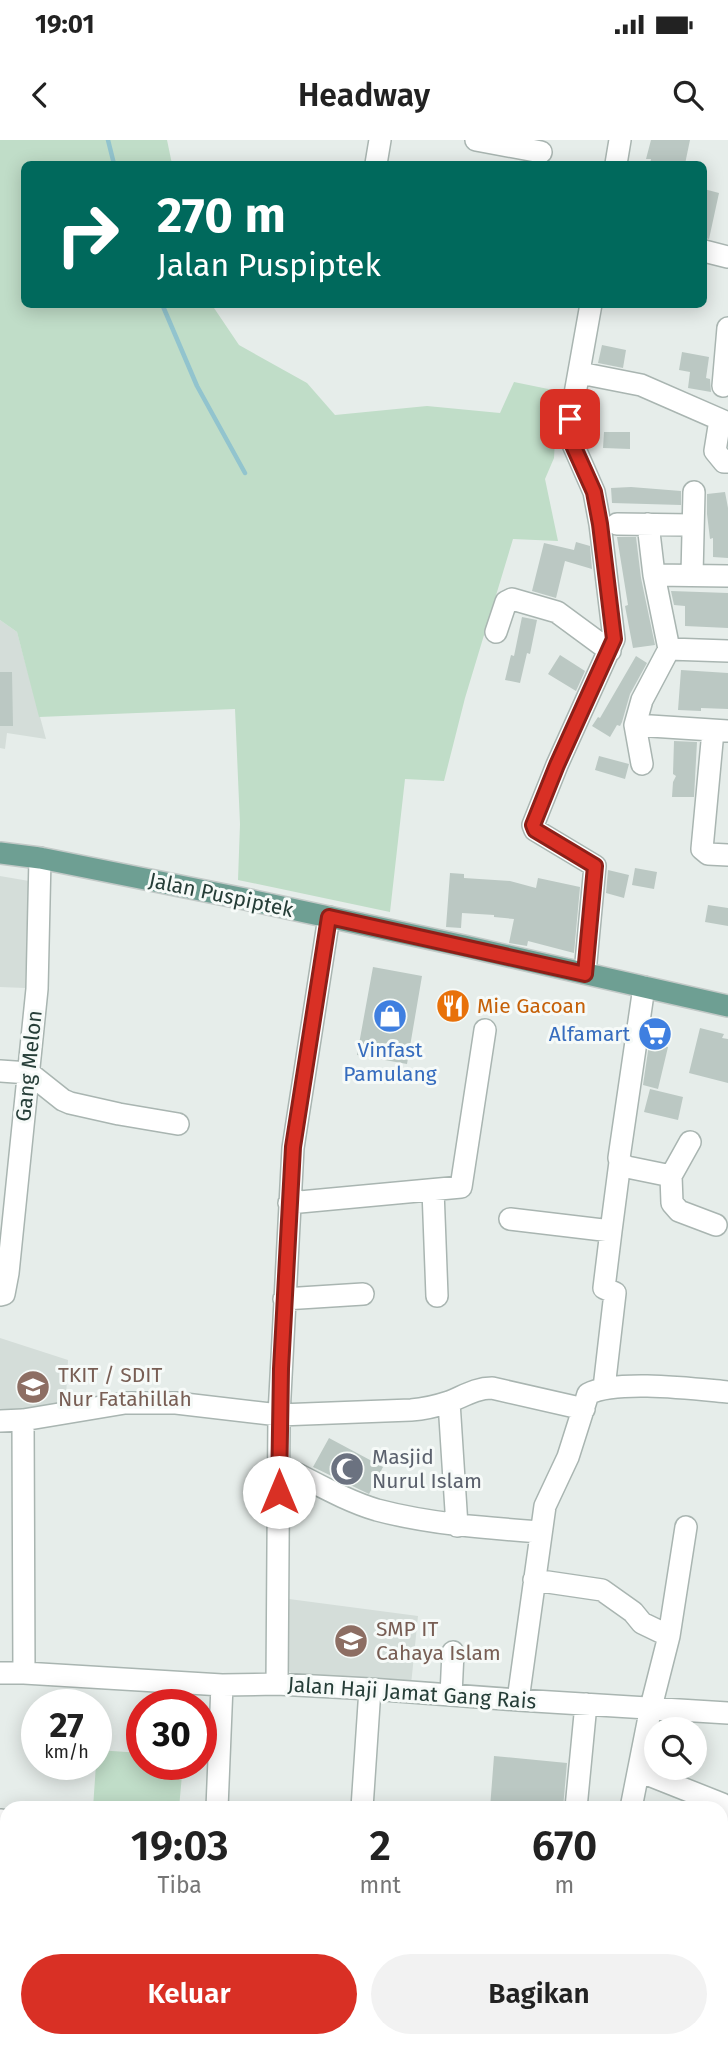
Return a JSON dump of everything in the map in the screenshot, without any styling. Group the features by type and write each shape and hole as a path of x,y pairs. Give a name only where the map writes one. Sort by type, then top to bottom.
{"main road":[{"name":"Jalan Puspiptek","path":"0,853 40,858 329,917 728,1006"}],"street":[{"path":"376,161 380,140"},
{"path":"476,140 541,152"},
{"path":"616,161 620,140"},
{"path":"707,252 728,257"},
{"path":"585,974 595,866 535,830 533,825 615,635 594,492 568,433 591,308"},
{"path":"723,386 728,328"},
{"path":"580,373 642,385 724,421 715,451 724,462 728,462"},
{"path":"692,575 694,492"},
{"path":"617,524 693,525"},
{"path":"642,764 635,725 642,700 669,649 654,575 648,524"},
{"path":"654,575 728,576"},
{"path":"496,632 506,602 512,599 557,612 610,651"},
{"path":"669,649 728,651"},
{"path":"635,725 720,731 702,849 708,855 728,855"},
{"name":"Gang Melon","path":"0,1295 4,1294 8,1273 37,989 40,858"},
{"name":"Jalan Haji Jamat Gang Rais","path":"329,917 295,1134 289,1203 279,1415 277,1684 728,1713"},
{"path":"604,1388 615,1293 604,1289 620,1143 644,986"},
{"path":"289,1203 459,1188 462,1185 485,1030"},
{"path":"0,1071 29,1073 62,1100 70,1103 178,1124"},
{"path":"690,1142 671,1176 672,1203 679,1211 716,1225"},
{"path":"620,1162 627,1167 671,1176"},
{"path":"433,1190 437,1296"},
{"path":"510,1219 611,1231"},
{"path":"284,1299 363,1294"},
{"path":"0,1421 23,1420 125,1403 176,1403 279,1415 411,1410 449,1402 474,1390 492,1388 584,1409"},
{"path":"518,1700 545,1506 568,1457 588,1394 604,1388 728,1392"},
{"path":"449,1402 457,1526"},
{"path":"23,1420 24,1673"},
{"path":"279,1465 369,1507 457,1526 541,1532"},
{"path":"633,1801 651,1707 669,1636 686,1527"},
{"path":"534,1580 602,1590 633,1612 642,1623 669,1636"},
{"path":"451,1695 453,1652"},
{"path":"0,1673 222,1685 277,1684"},
{"path":"217,1801 222,1685"},
{"path":"362,1801 370,1689"},
{"path":"577,1801 586,1704"},
{"path":"639,1771 714,1801"}],"shaded area":[{"path":"0,620 17,632 46,739 7,733 5,749 0,748"},
{"path":"0,876 29,881 25,988 0,987"},
{"name":"TKIT / SDIT Nur Fatahillah","path":"0,1338 68,1360 65,1416 0,1415"},
{"name":"SMP IT Cahaya Islam","path":"289,1599 418,1616 411,1685 295,1677 285,1667"}],"green space":[{"path":"0,140 167,140 171,161 21,161 21,308 214,308 239,345 307,383 335,415 427,406 500,413 514,382 558,391 554,458 545,479 558,541 513,539 465,698 444,781 405,779 390,912 238,880 240,824 235,709 39,717 17,632 0,620"},
{"path":"112,1751 126,1752 126,1780 182,1780 180,1801 93,1801 95,1780 112,1780"}],"building":[{"path":"651,140 690,140 686,161 646,159"},
{"path":"707,190 719,193 707,239"},
{"path":"602,345 626,350 623,368 598,363"},
{"path":"682,352 709,357 706,378 710,379 711,392 688,388 690,372 679,370"},
{"path":"604,432 630,432 630,449 603,448"},
{"path":"611,488 681,491 681,505 612,503"},
{"path":"725,492 728,508 728,558 713,557 707,494"},
{"path":"617,537 636,537 641,578 655,645 633,648"},
{"path":"576,542 590,546 592,569 565,561 556,598 532,591 544,543 574,550"},
{"path":"671,591 728,593 728,628 685,626 685,606 674,605"},
{"path":"522,617 537,620 520,683 505,680 511,655 514,656"},
{"path":"560,655 585,671 576,691 548,674"},
{"path":"636,656 647,663 630,694 620,726 617,725 610,737 592,726 598,717 600,718"},
{"path":"681,670 728,673 728,709 678,710"},
{"path":"0,672 12,672 13,726 0,726"},
{"path":"674,741 697,742 694,797 672,797 676,776 673,774"},
{"path":"599,756 629,764 625,779 595,770"},
{"path":"635,868 657,872 654,889 632,885"},
{"path":"608,870 629,875 624,898 606,893"},
{"path":"450,873 464,874 464,878 510,881 536,888 538,878 580,887 574,953 528,941 527,946 509,943 514,919 462,913 461,928 446,927"},
{"path":"708,905 728,908 728,926 705,922"},
{"name":"Vinfast Pamulang","path":"373,967 422,976 407,1064 357,1055"},
{"path":"652,1024 669,1028 664,1046 668,1047 658,1089 643,1085"},
{"path":"700,1028 724,1034 722,1038 728,1039 728,1083 689,1073"},
{"path":"650,1089 683,1097 678,1120 644,1112"},
{"name":"Masjid Nurul Islam","path":"329,1438 383,1467 369,1494 313,1467"},
{"path":"494,1756 567,1763 564,1801 491,1801"}],"waterway":[{"path":"108,140 113,161"},
{"path":"164,308 197,386 245,473"}],"place":[{"name":"Mie Gacoan","path":"453,1006"},
{"name":"Vinfast Pamulang","path":"390,1016"},
{"name":"Alfamart","path":"655,1034"},
{"name":"TKIT / SDIT Nur Fatahillah","path":"33,1387"},
{"name":"Masjid Nurul Islam","path":"347,1469"},
{"name":"SMP IT Cahaya Islam","path":"351,1641"}],"route":[{"path":"279,1492 279,1415 293,1147 329,917 585,974 595,866 535,830 533,825 615,635 594,492 568,434 570,419"}]}
